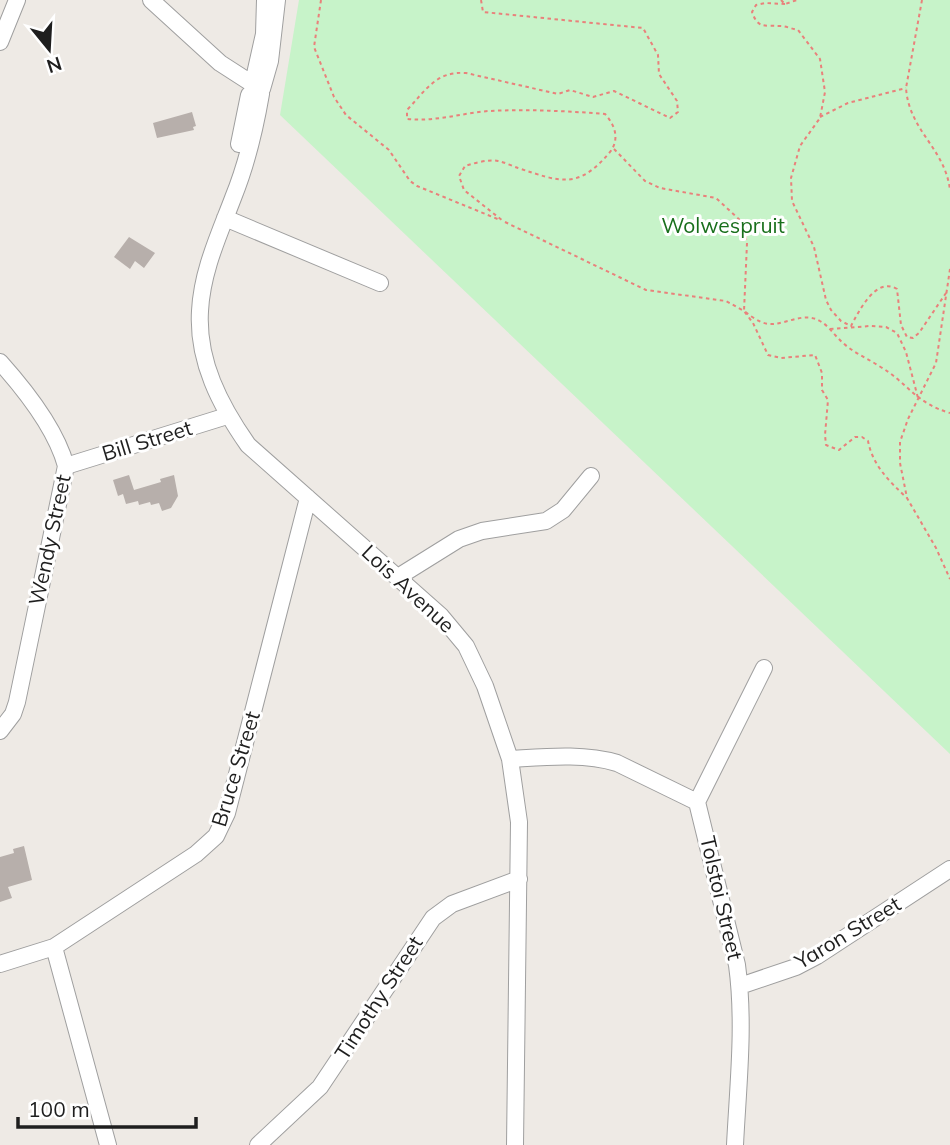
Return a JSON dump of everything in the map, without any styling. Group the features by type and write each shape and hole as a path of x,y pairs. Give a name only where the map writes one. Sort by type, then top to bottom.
{"street":[{"path":"0,42 17,0"},
{"path":"151,0 226,68 254,89"},
{"name":"Lois Avenue","path":"265,0 264,34 254,89 229,179 226,215 203,284 200,313 205,359 209,376 228,416 248,445 440,616 466,646 485,686 510,759 519,822 515,1145"},
{"name":"Lois Avenue","path":"254,89 270,61 277,0"},
{"path":"226,215 380,283"},
{"name":"Wendy Street","path":"0,362 41,417 62,452 66,466 17,702 13,714 0,731"},
{"name":"Bill Street","path":"66,466 228,416"},
{"path":"398,577 458,539 482,531 547,521 563,510 592,476"},
{"name":"Bruce Street","path":"0,964 54,947 196,854 216,836 227,813 308,498"},
{"path":"510,759 604,759 697,802 764,668"},
{"name":"Tolstoi Street","path":"697,802 740,986 735,1145"},
{"name":"Yaron Street","path":"740,986 796,967 817,956 950,869"},
{"name":"Timothy Street","path":"258,1145 320,1087 433,918 452,904 519,879"},
{"path":"54,947 108,1145"}],"path":[{"path":"321,0 314,47 334,97 346,115 389,150 410,181 417,186 503,221 646,290 726,301 758,321 772,325 803,318 817,319 858,356 881,366 918,399 950,413"},
{"path":"481,0 483,12 643,27 658,55 659,74 677,101 678,113 670,118 614,90 593,97 570,90 558,94 466,73 440,75 407,110 407,119 420,121 489,111 605,114 613,123 616,137 613,148 594,171 570,180 553,180 497,160 466,166 459,176 464,190 503,221"},
{"path":"781,0 785,4"},
{"path":"797,0 785,4 756,5 751,12 755,22 764,28 779,26 798,30 820,59 825,92 820,118 800,146 792,178 793,201 814,247 826,300 841,321 852,326"},
{"path":"922,0 906,88 911,113 941,158 948,174 950,190"},
{"path":"820,118 848,103 906,88"},
{"path":"613,148 645,181 660,188 716,198 741,222 747,243 744,311 753,323 768,355 781,358 816,355 822,373 822,390 828,400 826,445 839,450 855,437 868,441 871,456 886,478 907,498 936,548 950,579"},
{"path":"907,498 900,463 900,442 936,363 950,269"},
{"path":"852,326 863,305 875,292 885,285 893,286 897,289 901,325 907,337"},
{"path":"907,337 913,338 919,333 946,293"},
{"path":"829,328 886,327 897,333 914,375 918,399"},
{"path":"903,345 907,337"}],"green space":[{"name":"Wolwespruit","path":"299,0 950,0 950,754 280,115"}],"building":[{"path":"192,112 196,126 193,127 194,130 157,138 153,123"},
{"path":"129,237 155,253 144,268 135,261 130,269 114,257"},
{"path":"129,475 134,490 174,475 178,496 171,508 162,511 159,503 151,505 150,502 126,504 123,494 118,496 113,480"},
{"path":"24,846 32,880 8,887 12,898 0,902 0,857 14,853 13,849"}]}
